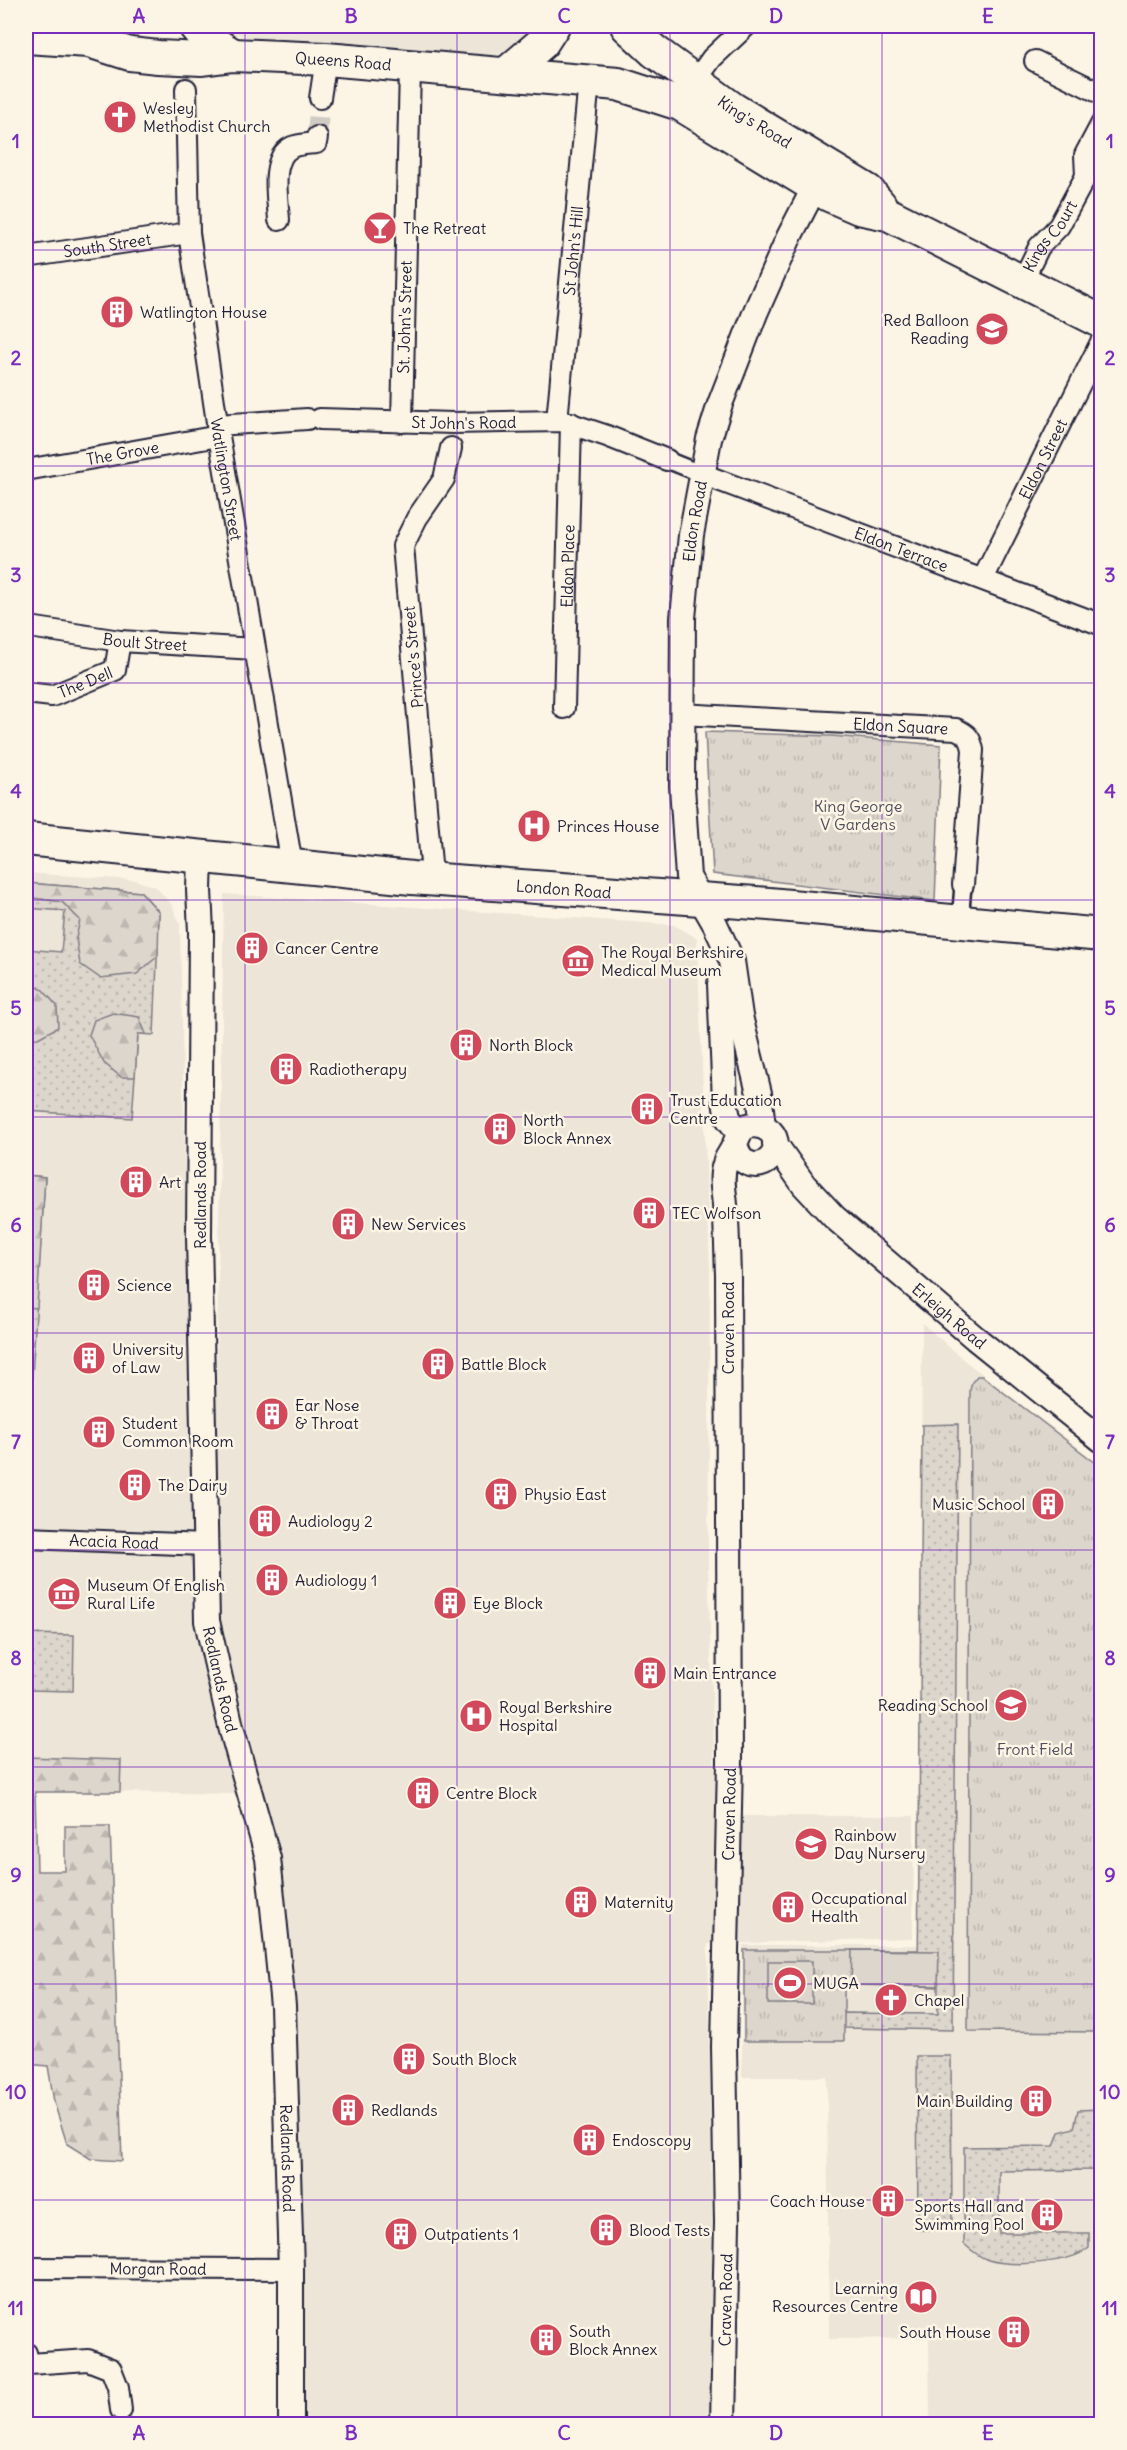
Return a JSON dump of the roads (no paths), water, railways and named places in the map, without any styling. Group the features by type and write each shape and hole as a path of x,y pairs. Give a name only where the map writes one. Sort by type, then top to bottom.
{"main road":[{"path":"195,26 203,36 233,55"},
{"path":"507,73 542,42 553,26"},
{"name":"King's Road","path":"627,26 654,51 687,93 733,109 820,176 868,191 888,214 1101,322"},
{"name":"Queens Road","path":"26,37 101,33 130,54 202,59 233,55 326,59 410,68 507,73 687,93"},
{"name":"London Road","path":"26,839 430,879 1101,935"}],"street":[{"path":"687,93 712,58 746,26"},
{"path":"320,98 326,59"},
{"path":"1035,61 1101,94"},
{"name":"St. John's Street","path":"402,422 410,68"},
{"name":"St John's Hill","path":"564,422 589,81"},
{"name":"Watlington Street","path":"186,89 189,233 218,431 292,865"},
{"name":"Kings Court","path":"1022,282 1039,247 1059,226 1086,176 1085,155 1101,123"},
{"path":"279,220 277,175 280,159 294,146 316,143 316,137"},
{"name":"Eldon Road","path":"700,900 688,877 682,786 681,714 686,578 691,535 702,474 720,404 749,326 820,176"},
{"name":"South Street","path":"26,257 189,233"},
{"name":"Eldon Street","path":"983,579 1101,340"},
{"name":"St John's Road","path":"218,431 314,419 453,423 564,422 702,474"},
{"name":"Eldon Place","path":"564,422 564,708"},
{"name":"The Grove","path":"26,471 218,431"},
{"name":"Prince's Street","path":"430,879 431,863 404,546 417,518 444,480 451,448"},
{"name":"Eldon Terrace","path":"702,474 1101,625"},
{"name":"Boult Street","path":"36,628 120,641 255,649"},
{"name":"The Dell","path":"26,693 52,696 115,670 120,641"},
{"name":"Eldon Square","path":"681,714 956,729 969,736 973,750 960,923"},
{"name":"Redlands Road","path":"200,856 199,1236 207,1621 231,1727 268,1858 283,2006 291,2269 291,2424"},
{"path":"700,900 720,934 732,961 740,1016 759,1093 764,1150 743,1175 725,1203"},
{"path":"720,934 717,951 723,1016 725,1101 728,1118 737,1139 740,1158 764,1150"},
{"path":"737,1139 748,1126 764,1150"},
{"name":"Craven Road","path":"723,2424 727,2223 724,2047 730,1761 728,1275 722,1182 725,1163 737,1139"},
{"name":"Erleigh Road","path":"764,1150 804,1185 834,1217 975,1338 1101,1440"},
{"name":"Acacia Road","path":"26,1538 205,1545"},
{"name":"Morgan Road","path":"26,2268 291,2269"},
{"path":"27,2365 88,2360 111,2369 118,2386 121,2410"}],"tunnel":[{"path":"317,137 320,98"}],"place":[{"name":"Wesley Methodist Church","path":"120,117"},
{"name":"The Retreat","path":"380,228"},
{"name":"Watlington House","path":"117,312"},
{"name":"Red Balloon Reading","path":"992,329"},
{"name":"Princes House","path":"534,826"},
{"name":"Cancer Centre","path":"252,948"},
{"name":"The Royal Berkshire Medical Museum","path":"578,961"},
{"name":"North Block","path":"466,1045"},
{"name":"Radiotherapy","path":"286,1069"},
{"name":"Trust Education Centre","path":"647,1109"},
{"name":"North Block Annex","path":"500,1129"},
{"name":"Art","path":"136,1182"},
{"name":"TEC Wolfson","path":"649,1213"},
{"name":"New Services","path":"348,1224"},
{"name":"Science","path":"94,1285"},
{"name":"University of Law","path":"89,1358"},
{"name":"Battle Block","path":"438,1364"},
{"name":"Ear Nose & Throat","path":"272,1414"},
{"name":"Student Common Room","path":"99,1432"},
{"name":"The Dairy","path":"135,1485"},
{"name":"Physio East","path":"501,1494"},
{"name":"Music School","path":"1048,1504"},
{"name":"Audiology 2","path":"265,1521"},
{"name":"Audiology 1","path":"272,1580"},
{"name":"Museum Of English Rural Life","path":"64,1594"},
{"name":"Eye Block","path":"450,1603"},
{"name":"Main Entrance","path":"650,1673"},
{"name":"Reading School","path":"1011,1705"},
{"name":"Royal Berkshire Hospital","path":"476,1716"},
{"name":"Centre Block","path":"423,1793"},
{"name":"Rainbow Day Nursery","path":"811,1844"},
{"name":"Maternity","path":"581,1902"},
{"name":"Occupational Health","path":"788,1907"},
{"name":"MUGA","path":"790,1983"},
{"name":"Chapel","path":"891,2000"},
{"name":"South Block","path":"409,2059"},
{"name":"Main Building","path":"1036,2101"},
{"name":"Redlands","path":"348,2110"},
{"name":"Endoscopy","path":"589,2140"},
{"name":"Coach House","path":"888,2201"},
{"name":"Sports Hall and Swimming Pool","path":"1047,2215"},
{"name":"Blood Tests","path":"606,2230"},
{"name":"Outpatients 1","path":"401,2234"},
{"name":"Learning Resources Centre","path":"921,2297"},
{"name":"South House","path":"1014,2332"},
{"name":"South Block Annex","path":"546,2340"}],"park label":[{"name":"King George V Gardens","path":"858,815"},
{"name":"Front Field","path":"1035,1749"}]}
